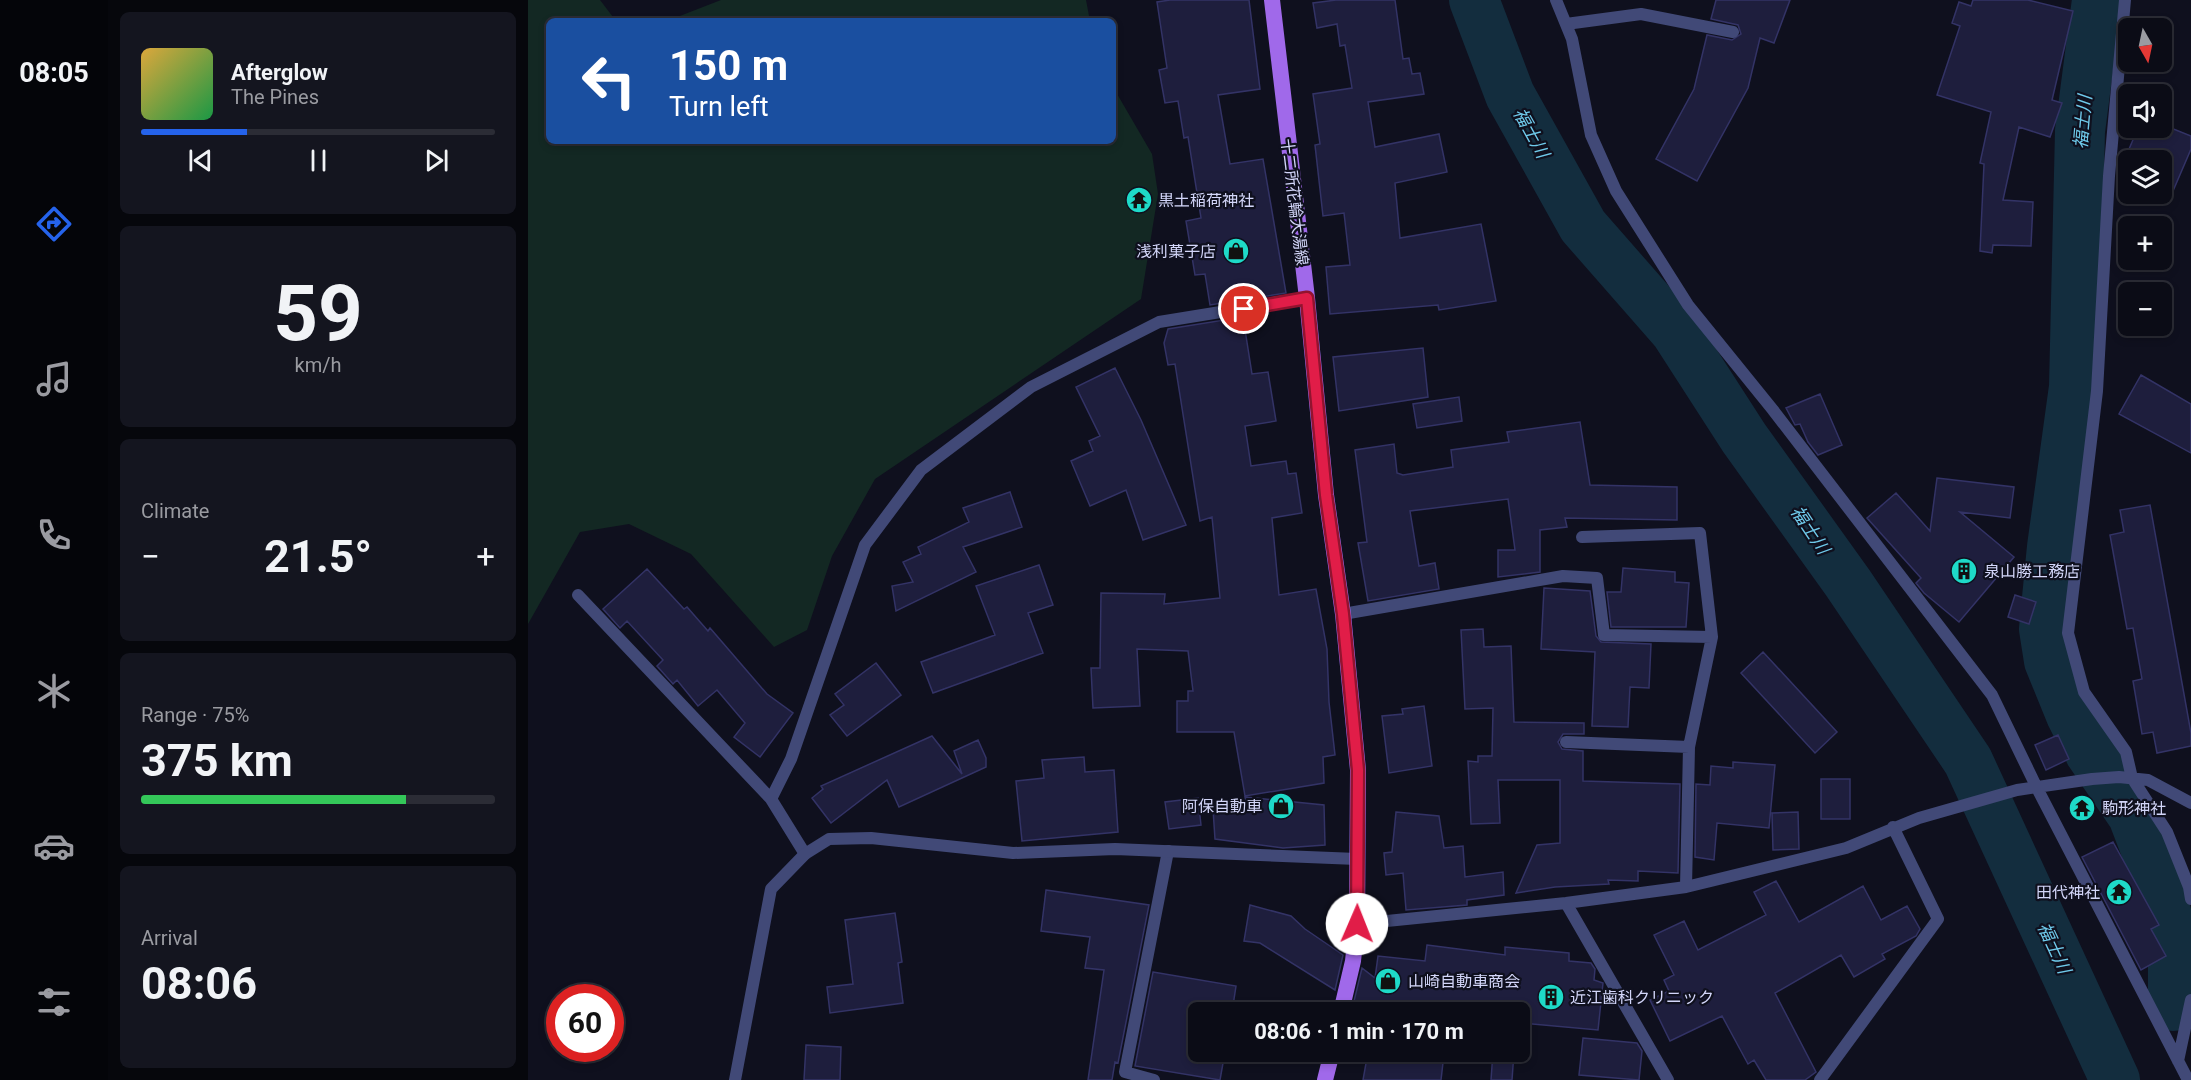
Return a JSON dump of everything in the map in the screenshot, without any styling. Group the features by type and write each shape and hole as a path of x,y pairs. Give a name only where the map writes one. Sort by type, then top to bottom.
{"main road":[{"name":"十二所花輪大湯線","path":"1272,0 1307,298 1326,495 1343,614 1358,770 1357,924 1353,961 1343,1002"},
{"path":"1325,1080 1330,1062"}],"street":[{"path":"1556,0 1572,39 1591,135 1616,191 1688,305 1773,410 1992,695 2037,788 2188,1080"},
{"path":"2125,0 2109,176 2097,391 2068,633 2084,692 2126,752 2126,777 2167,832 2191,899"},
{"path":"1566,24 1641,14 1733,32"},
{"path":"771,799 791,759 865,545 921,470 1031,387 1159,322 1307,298"},
{"path":"1582,537 1700,533 1712,637 1689,747 1686,887"},
{"path":"1343,614 1563,576 1597,578 1604,635 1712,637"},
{"path":"578,596 771,799 805,854"},
{"path":"1566,742 1689,747"},
{"path":"1357,924 1566,903 1686,887 1846,848 1919,818 2017,790 2092,779 2126,777 2148,780 2191,803"},
{"path":"1820,1080 1938,919 1893,827"},
{"path":"735,1080 771,889 805,854 829,839 871,838 1013,853 1115,849 1357,859"},
{"path":"1154,1080 1125,1072 1168,851"},
{"path":"1566,903 1668,1080"},
{"path":"2178,1061 2191,1000"}],"green space":[{"path":"528,0 600,0 614,18 546,18 546,144 1116,144 1116,92 1152,154 1158,194 1141,299 875,479 832,556 807,630 774,647 691,554 629,524 580,532 528,624"},
{"path":"721,0 1086,0 1089,18 675,18"}],"building":[{"path":"1249,0 1260,89 1218,95 1230,164 1263,159 1286,293 1210,305 1205,274 1195,275 1186,221 1201,218 1188,137 1184,138 1178,101 1165,103 1159,70 1167,68 1157,2"},
{"path":"1336,0 1395,0 1403,59 1409,58 1412,74 1420,73 1424,94 1368,102 1375,147 1439,134 1447,172 1395,183 1400,238 1481,224 1496,301 1439,310 1438,305 1330,314 1326,267 1350,265 1344,213 1323,216 1315,145 1320,144 1313,94 1352,88 1345,45 1340,46 1337,24 1317,28 1313,3"},
{"path":"1716,0 1790,0 1774,43 1760,38 1748,88 1697,181 1656,159 1694,89 1707,35 1732,40 1741,34 1738,25 1711,19"},
{"path":"1973,0 2028,0 2073,11 2052,100 2062,103 2050,137 2019,127 2003,200 2033,202 2031,246 1993,245 1992,253 1980,251 1984,164 1980,163 1991,112 1937,95 1960,26 1952,23 1959,2 1971,6"},
{"path":"2172,128 2191,136 2191,149 2173,191 2172,150 2129,150 2134,138 2172,138"},
{"path":"1243,317 1252,374 1268,372 1276,421 1245,426 1251,466 1286,461 1288,474 1296,473 1302,513 1272,518 1279,595 1316,589 1327,649 1329,702 1335,755 1323,757 1324,783 1245,796 1234,732 1177,732 1177,701 1188,701 1188,691 1193,691 1188,651 1137,649 1140,706 1093,708 1091,668 1100,668 1101,593 1165,594 1164,604 1220,598 1212,517 1200,521 1175,364 1168,365 1164,343 1168,329"},
{"path":"1423,348 1428,397 1339,411 1333,357"},
{"path":"1115,368 1141,420 1186,525 1143,540 1126,490 1090,506 1071,461 1093,451 1089,441 1100,436 1076,387"},
{"path":"2141,375 2191,404 2191,453 2119,414"},
{"path":"1820,394 1842,445 1818,455 1808,442 1800,424 1795,425 1786,408"},
{"path":"1459,397 1462,421 1417,428 1413,404"},
{"path":"1580,422 1590,485 1677,487 1677,520 1565,518 1567,527 1540,530 1540,572 1498,577 1498,550 1515,550 1508,499 1410,511 1419,566 1435,563 1439,589 1368,601 1358,543 1367,542 1355,450 1394,444 1397,473 1403,475 1453,467 1451,450 1509,442 1507,432"},
{"path":"1937,478 2014,487 2010,518 1960,512 2014,557 1959,622 1924,593 1916,583 1921,578 1867,518 1896,493 1930,531"},
{"path":"1010,492 1022,527 963,547 976,572 896,611 892,586 913,582 903,562 921,554 918,547 969,522 963,508"},
{"path":"2150,505 2191,733 2191,746 2157,753 2153,732 2142,734 2133,681 2142,679 2133,628 2127,629 2110,535 2124,532 2120,510"},
{"path":"1039,565 1053,605 1028,613 1043,653 933,693 921,662 995,635 976,586"},
{"path":"1623,568 1675,572 1675,582 1689,583 1686,627 1611,627 1607,592 1621,592"},
{"path":"647,569 684,609 687,607 708,631 710,628 767,694 793,713 760,757 734,737 745,723 717,690 698,706 677,680 673,684 657,666 663,660 627,621 620,628 603,609"},
{"path":"1544,588 1590,591 1596,636 1601,642 1651,644 1649,688 1630,687 1628,727 1592,726 1595,652 1541,649"},
{"path":"2015,595 2036,602 2029,624 2008,617"},
{"path":"1483,629 1484,647 1511,646 1514,722 1584,723 1584,734 1563,734 1558,742 1562,749 1583,751 1583,781 1680,784 1678,873 1638,871 1638,881 1608,880 1609,884 1555,887 1516,893 1537,845 1560,843 1560,780 1498,780 1500,823 1471,824 1468,761 1478,762 1478,756 1492,756 1493,708 1465,709 1461,630"},
{"path":"1763,652 1837,732 1815,753 1741,673"},
{"path":"876,663 901,695 847,736 830,715 844,705 835,694"},
{"path":"1424,706 1432,766 1389,773 1382,716 1403,714 1402,709"},
{"path":"2058,735 2069,759 2046,770 2035,745"},
{"path":"932,736 962,774 954,751 978,740 986,758 986,767 899,807 887,780 831,823 812,798 823,789 821,786"},
{"path":"1084,757 1085,772 1114,770 1118,832 1022,841 1016,781 1044,778 1042,760"},
{"path":"1733,762 1775,765 1769,828 1717,823 1714,860 1695,857 1696,784 1710,785 1711,766 1733,768"},
{"path":"1821,779 1850,779 1850,819 1821,819"},
{"name":"阿保自動車","path":"1245,797 1324,805 1325,845 1283,848 1215,839 1213,809 1247,805"},
{"path":"1198,798 1201,825 1169,829 1165,802"},
{"path":"1396,812 1439,816 1444,848 1463,846 1465,877 1503,872 1504,895 1467,900 1467,905 1406,910 1403,873 1386,875 1384,853 1392,852"},
{"path":"1798,812 1799,849 1773,850 1772,813"},
{"name":"田代神社","path":"2113,842 2159,925 2151,929 2166,956 2141,970 2082,857"},
{"path":"1776,881 1799,922 1863,886 1881,920 1907,906 1920,929 1916,936 1882,954 1885,959 1854,977 1841,955 1775,993 1816,1072 1805,1080 1766,1080 1754,1060 1748,1064 1722,1016 1670,1041 1650,1000 1669,991 1664,980 1674,975 1654,935 1684,921 1698,950 1766,915 1754,892"},
{"path":"1046,890 1149,905 1118,1063 1115,1062 1112,1080 1088,1080 1104,970 1085,968 1090,937 1041,931"},
{"path":"1250,905 1291,916 1305,929 1343,955 1335,990 1260,943 1244,941"},
{"path":"895,913 902,962 898,963 903,1003 830,1013 827,987 853,984 845,920"},
{"path":"1427,945 1505,955 1505,947 1569,953 1569,961 1591,963 1595,969 1594,980 1603,983 1598,1030 1530,1024 1530,1002 1354,1001 1362,968 1375,978 1378,956 1425,961"},
{"path":"1153,972 1236,986 1234,1002 1188,1002 1188,1062 1223,1062 1220,1080 1135,1066"},
{"path":"1583,1038 1637,1043 1642,1051 1639,1080 1579,1075"},
{"path":"806,1045 841,1047 840,1080 804,1080"},
{"path":"1366,1062 1443,1062 1441,1080 1363,1080"},
{"path":"1492,1062 1513,1062 1512,1080 1491,1080"}],"waterway":[{"name":"福士川","path":"1474,0 1510,95 1583,226 1675,331 1744,438 1848,583 1968,761 2115,1080"},
{"name":"福士川","path":"2097,0 2080,131 2074,387 2052,547 2044,629 2049,661 2071,715 2090,753 2133,816 2159,884 2173,940 2173,1006"}],"place":[{"name":"黒土稲荷神社","path":"1139,200"},
{"name":"浅利菓子店","path":"1236,251"},
{"name":"泉山勝工務店","path":"1964,571"},
{"name":"阿保自動車","path":"1281,806"},
{"name":"駒形神社","path":"2082,808"},
{"name":"田代神社","path":"2119,892"},
{"name":"山崎自動車商会","path":"1388,981"},
{"name":"近江歯科クリニック","path":"1551,997"}],"route":[{"path":"1244,309 1307,298 1326,495 1343,614 1358,770 1357,924"}]}
